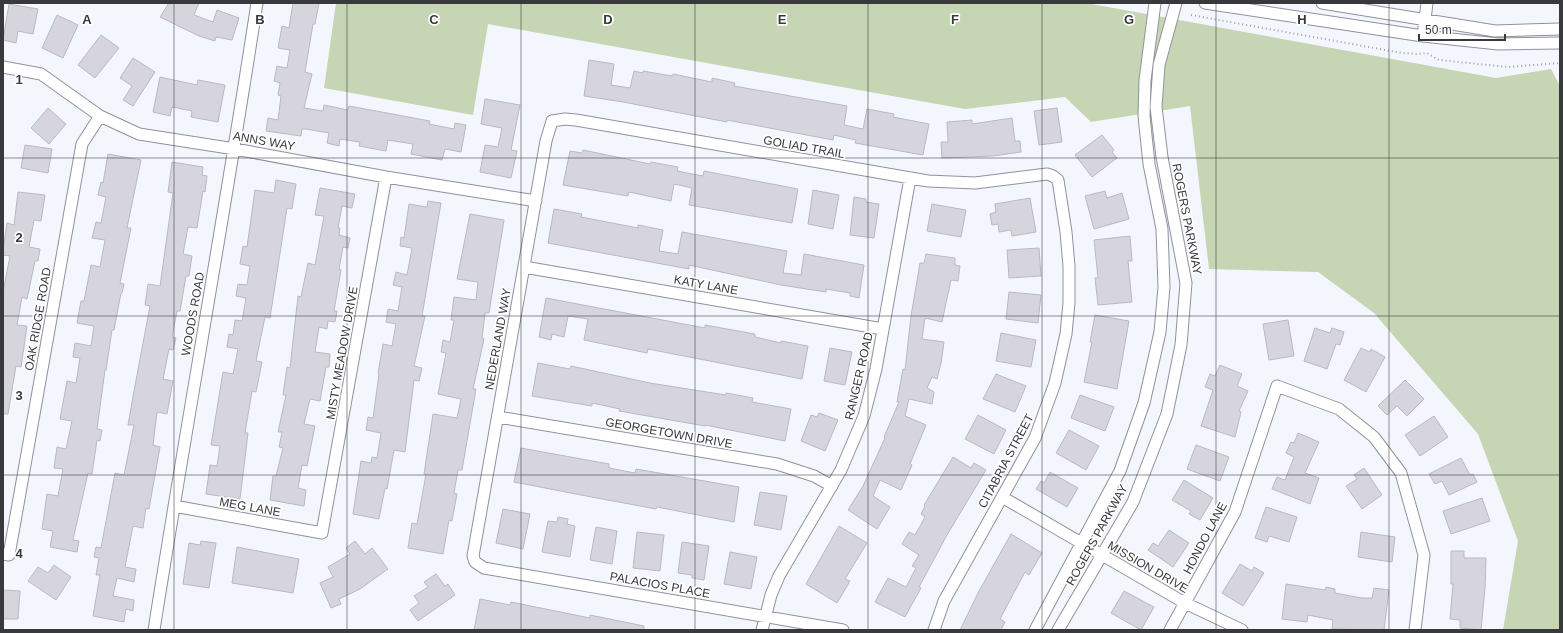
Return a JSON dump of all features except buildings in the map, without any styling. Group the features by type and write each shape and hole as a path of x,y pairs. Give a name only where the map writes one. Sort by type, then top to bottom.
{"street":[{"name":"WOODS ROAD","path":"154,630 235,149 257,3"},
{"name":"ROGERS PARKWAY","path":"1035,630 1120,471 1130,448 1144,403 1160,332 1164,287 1162,229 1149,164 1144,116 1145,80 1155,3"},
{"name":"ROGERS PARKWAY","path":"1058,630 1133,502 1167,414 1181,345 1186,283 1162,157 1156,108 1158,65 1176,3"},
{"path":"1205,3 1423,36 1498,44 1560,43"},
{"path":"1322,3 1495,31 1560,29"},
{"path":"1423,36 1427,3"},
{"name":"ANNS WAY","path":"3,67 41,74 100,116 139,134 235,149 386,177 536,201"},
{"name":"OAK RIDGE ROAD","path":"6,554 82,144 100,116"},
{"name":"GOLIAD TRAIL","path":"552,121 565,119 576,120 910,178 960,184 989,182 1047,174 1053,176"},
{"name":"NEDERLAND WAY","path":"475,562 473,556 546,141 552,121"},
{"name":"CITABRIA STREET","path":"934,630 944,601 1035,438 1056,383 1066,334 1069,303 1069,266 1059,186 1053,176"},
{"name":"MISTY MEADOW DRIVE","path":"322,534 386,177"},
{"name":"RANGER ROAD","path":"762,630 771,595 780,576 849,455 864,416 876,369 910,178"},
{"name":"KATY LANE","path":"524,267 883,329"},
{"name":"HONDO LANE","path":"1170,630 1235,512 1277,386 1339,409 1374,437 1401,473 1424,555 1415,630"},
{"name":"GEORGETOWN DRIVE","path":"498,417 777,464 814,476 832,486"},
{"name":"MISSION DRIVE","path":"1002,497 1184,603 1242,630"},
{"name":"MEG LANE","path":"174,506 322,534"},
{"name":"PALACIOS PLACE","path":"475,562 484,568 844,630"}],"path":[{"path":"1191,15 1402,53 1427,53 1439,60 1508,67 1560,63"}],"green space":[{"path":"336,3 1086,3 1496,78 1551,69 1560,86 1560,630 1503,630 1518,541 1478,434 1374,313 1318,272 1209,269 1190,106 1091,122 1065,97 965,109 488,24 473,115 324,88"}]}
